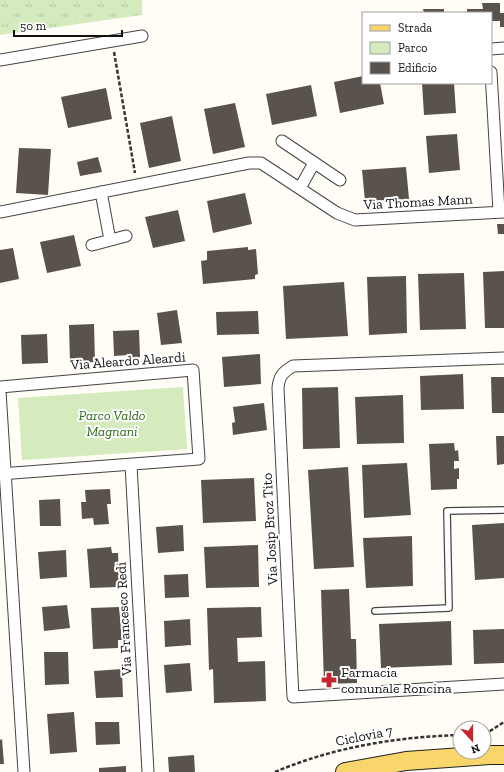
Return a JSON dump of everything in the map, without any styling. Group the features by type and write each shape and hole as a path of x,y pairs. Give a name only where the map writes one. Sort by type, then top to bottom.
{"main road":[{"path":"346,772 406,761 499,753"}],"street":[{"path":"0,60 142,36"},
{"path":"492,50 504,48"},
{"name":"Via Thomas Mann","path":"0,212 249,163 261,163 337,213 355,220 502,212 492,84"},
{"path":"282,141 340,180"},
{"path":"300,188 314,163"},
{"path":"101,192 110,240"},
{"path":"92,244 126,236"},
{"name":"Via Josip Broz Tito","path":"504,358 293,366 284,371 279,378 278,388 293,697 504,684"},
{"name":"Via Aleardo Aleardi","path":"0,387 193,370 199,459 3,474"},
{"path":"0,391 3,474 24,772"},
{"name":"Via Francesco Redi","path":"131,465 148,772"}],"lane":[{"path":"375,611 449,608 447,511 504,510"}],"path":[{"path":"112,41 137,185"},
{"path":"492,731 504,722"},
{"name":"Ciclovia 7","path":"275,772 340,750 419,736 452,735"}],"green space":[{"path":"0,0 142,0 142,15 0,35"},
{"name":"Parco Valdo Magnani","path":"183,387 187,449 22,460 18,398"}],"building":[{"path":"482,3 500,3 500,13 504,13 504,27 500,27 500,21 492,21 492,12 467,12 467,9 483,9"},
{"path":"423,9 444,9 444,12 424,12"},
{"path":"362,76 362,84 380,84 384,104 340,113 334,82"},
{"path":"422,84 454,84 456,113 424,115"},
{"path":"311,85 317,116 272,125 266,94"},
{"path":"106,88 112,119 68,128 61,97"},
{"path":"235,103 245,147 213,154 204,109"},
{"path":"172,116 181,161 149,168 140,123"},
{"path":"457,134 460,170 429,173 426,136"},
{"path":"19,148 51,149 48,195 16,193"},
{"path":"98,157 102,172 80,176 77,162"},
{"path":"406,167 409,199 365,201 362,170"},
{"path":"245,193 252,224 213,233 207,201"},
{"path":"178,210 185,241 153,248 145,217"},
{"path":"497,224 504,224 504,234 498,234"},
{"path":"74,235 81,266 47,273 40,242"},
{"path":"248,247 248,250 256,249 258,274 255,275 255,279 203,284 201,261 207,260 207,251"},
{"path":"13,248 19,279 0,283 0,250"},
{"path":"504,271 504,328 485,328 483,272"},
{"path":"464,273 466,329 420,330 418,274"},
{"path":"406,276 407,333 369,335 367,277"},
{"path":"344,282 348,336 286,339 283,286"},
{"path":"177,310 182,343 161,345 157,313"},
{"path":"258,311 259,334 217,335 216,312"},
{"path":"94,324 95,362 70,363 69,325"},
{"path":"139,330 140,357 129,358 129,355 114,356 113,331"},
{"path":"47,334 48,363 22,364 21,335"},
{"path":"260,354 261,384 224,387 222,357"},
{"path":"463,374 464,409 421,410 420,376"},
{"path":"491,377 504,377 504,413 492,413"},
{"path":"338,387 340,448 303,449 302,388"},
{"path":"403,395 404,443 357,444 355,397"},
{"path":"264,403 267,430 233,435 232,423 235,422 233,407"},
{"path":"496,436 504,436 504,464 497,465"},
{"path":"454,443 455,451 458,450 459,461 454,461 454,469 459,468 457,489 431,490 429,444"},
{"path":"407,463 411,515 364,518 362,465"},
{"path":"348,467 354,567 314,569 308,470"},
{"path":"254,478 256,521 203,523 201,480"},
{"path":"110,489 111,504 107,504 109,524 94,525 93,518 82,519 81,502 86,502 85,490"},
{"path":"60,499 61,526 40,526 39,500"},
{"path":"504,523 504,578 475,580 472,525"},
{"path":"183,525 184,551 158,553 156,527"},
{"path":"412,536 413,586 366,588 363,538"},
{"path":"258,545 259,587 206,588 204,547"},
{"path":"111,547 112,553 118,553 119,580 117,580 117,587 90,588 87,549"},
{"path":"66,550 67,577 40,579 38,552"},
{"path":"188,574 189,597 165,598 164,575"},
{"path":"349,589 351,639 356,639 357,683 324,684 321,590"},
{"path":"67,605 70,628 44,631 42,607"},
{"path":"119,607 122,640 118,640 118,648 93,649 91,608"},
{"path":"261,607 262,637 237,638 238,662 265,661 266,701 214,703 213,669 209,670 207,608"},
{"path":"190,619 191,645 165,647 164,621"},
{"path":"451,621 452,665 381,668 379,624"},
{"path":"504,629 504,663 474,664 473,630"},
{"path":"44,652 68,652 69,684 45,685"},
{"path":"190,663 192,691 166,693 164,665"},
{"path":"122,669 123,697 96,698 94,671"},
{"path":"74,712 77,752 50,754 47,714"},
{"path":"95,722 119,722 120,744 96,745"},
{"path":"2,739 4,764 0,764 0,740"},
{"path":"194,755 195,772 169,772 168,757"},
{"path":"126,766 126,772 99,772 99,768"}],"place":[{"name":"Farmacia comunale Roncina","path":"329,680"}]}
